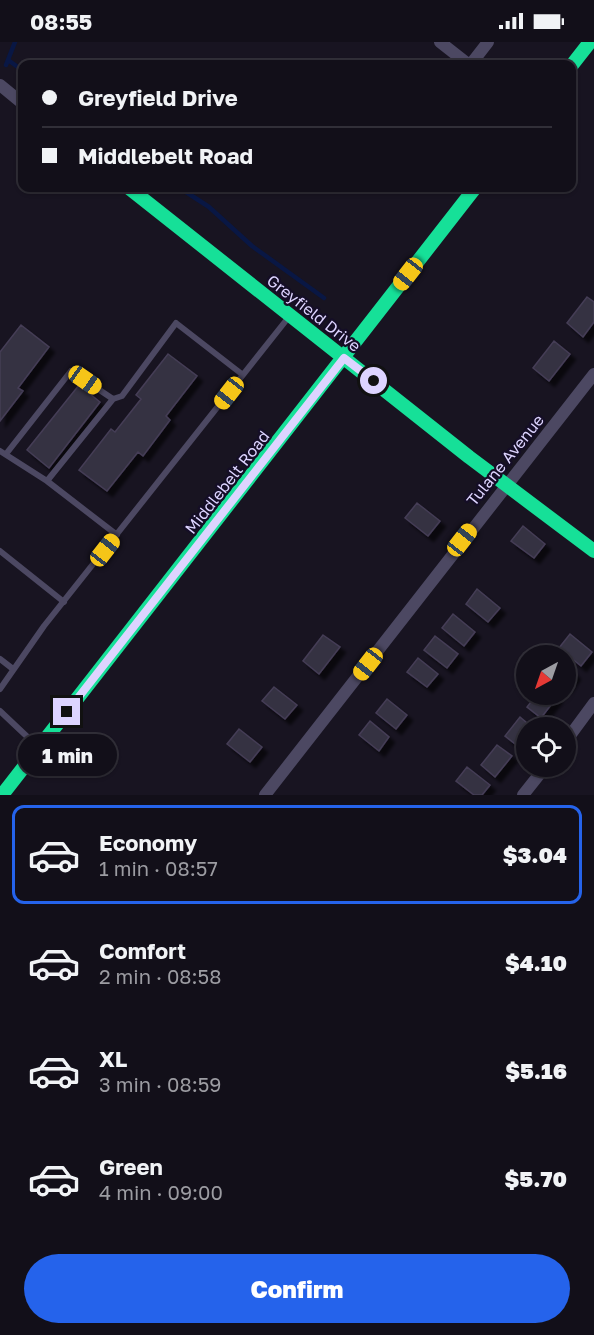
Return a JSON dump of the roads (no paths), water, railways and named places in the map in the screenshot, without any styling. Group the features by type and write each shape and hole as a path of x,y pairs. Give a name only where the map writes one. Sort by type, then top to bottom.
{"street":[{"path":"440,42 464,60"},
{"path":"472,60 488,42"},
{"path":"576,60 590,42"},
{"path":"0,85 18,100"},
{"name":"Greyfield Drive","path":"134,192 344,358 594,550"},
{"name":"Middlebelt Road","path":"2,795 472,192"},
{"name":"Tulane Avenue","path":"265,795 594,374"},
{"path":"576,727 594,703"},
{"path":"523,795 537,777"}],"lane":[{"path":"0,689 44,626 290,315"},
{"path":"47,481 113,399 122,396 176,323 243,375"},
{"path":"113,399 71,370 3,453 47,481 117,535"},
{"path":"0,551 64,602"},
{"path":"0,659 14,669"},
{"path":"0,711 39,748"}],"waterway":[{"path":"6,65 15,42"},
{"path":"8,60 18,67"},
{"path":"186,192 209,207 252,246 324,298"}]}
